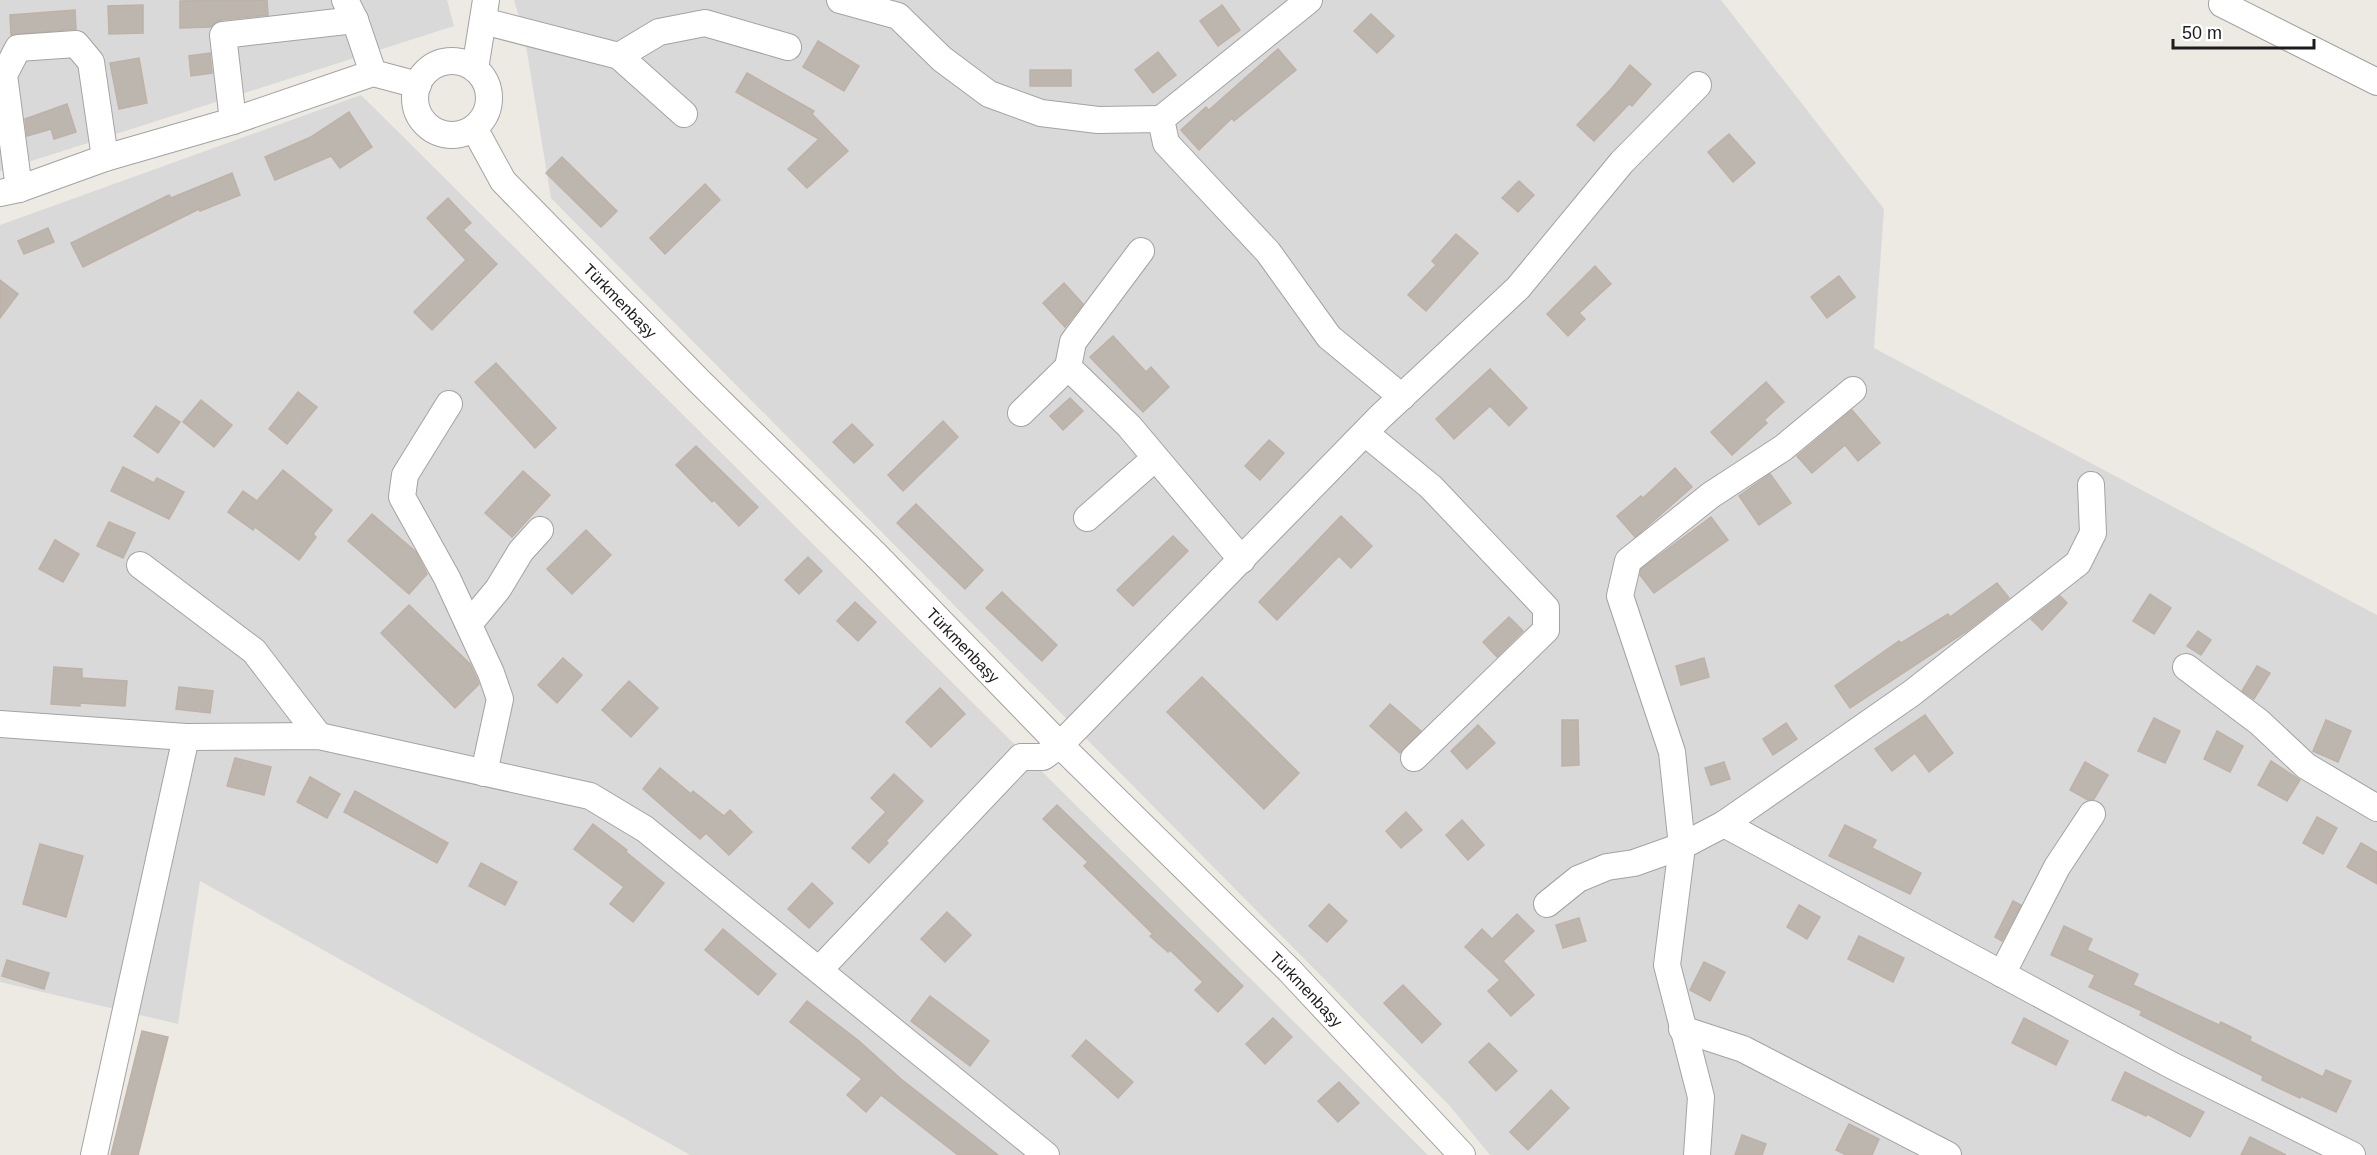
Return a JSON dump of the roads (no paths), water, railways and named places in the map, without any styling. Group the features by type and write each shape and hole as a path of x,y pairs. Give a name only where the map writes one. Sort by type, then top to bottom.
{"street":[{"path":"840,0 898,16 942,59 989,94 1041,113 1098,120 1161,119 1309,0"},
{"path":"2222,4 2377,82"},
{"path":"233,121 223,35 350,10 373,73"},
{"path":"475,69 485,11 619,56 684,114"},
{"path":"619,56 660,32 705,23 788,47"},
{"path":"105,158 91,62 76,44 18,48 4,75 9,191 105,158 233,121 373,73 418,85"},
{"path":"444,62 461,62 475,69 485,81 489,97 486,114 474,128 458,134 442,133 430,128 420,117 415,101 418,85 427,71 444,62"},
{"path":"820,969 1022,757 1044,757 1060,745 1365,433 1518,288 1622,162 1698,85"},
{"path":"1161,119 1166,143 1268,252 1329,336 1402,397"},
{"name":"Türkmenbaşy","path":"474,128 503,181 700,382 876,555 1060,745 1290,971 1462,1155"},
{"path":"1021,413 1068,367 1073,342 1141,251"},
{"path":"1068,367 1129,426 1155,458 1185,489 1242,560"},
{"path":"1697,1155 1701,1097 1667,965 1682,846 1672,752 1620,596 1628,561 1712,495 1783,448 1853,390"},
{"path":"449,404 405,475 402,497 447,578 491,673 500,699 484,772"},
{"path":"1365,433 1431,487 1546,608 1546,630 1414,758"},
{"path":"1087,518 1155,458"},
{"path":"1547,904 1578,879 1607,867 1634,862 1682,846 1724,824 1912,693 2078,562 2093,533 2091,485"},
{"path":"469,624 498,589 521,551 540,530"},
{"path":"141,565 254,651 319,736"},
{"path":"2186,667 2259,722 2306,766 2377,808"},
{"path":"0,724 186,737 319,736 590,796 645,829 1046,1155"},
{"path":"94,1155 186,737"},
{"path":"2002,974 2057,867 2092,814"},
{"path":"1724,824 2170,1065 2352,1155"},
{"path":"1682,1029 1743,1049 1948,1155"}]}
